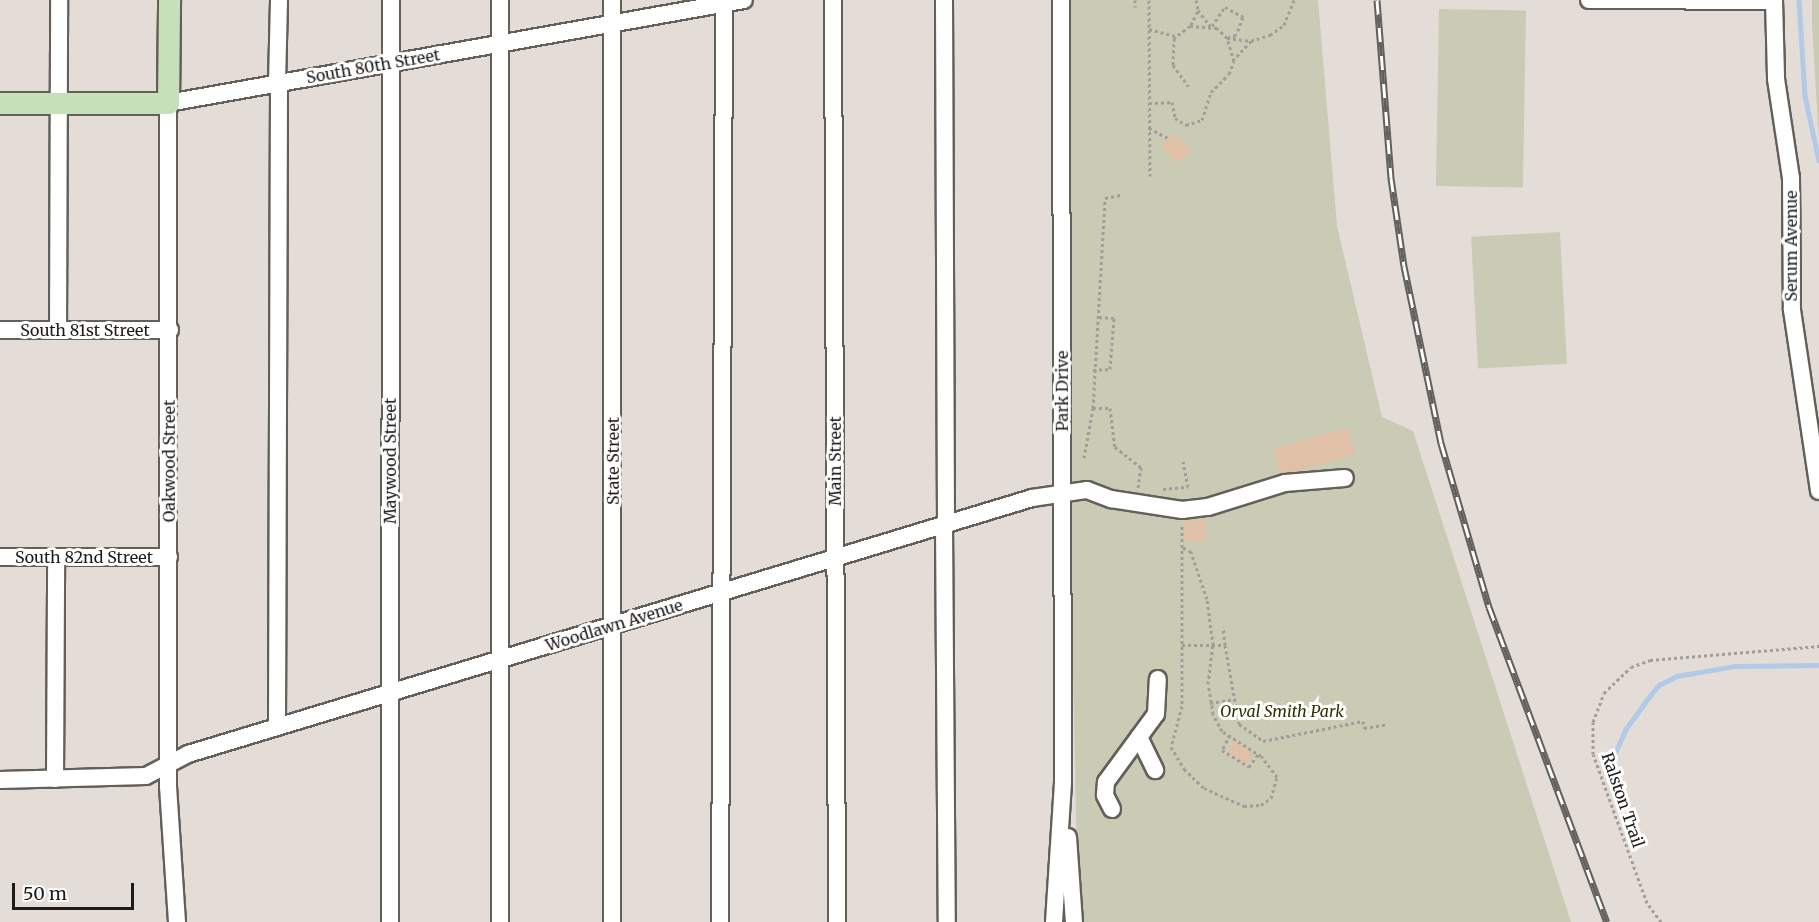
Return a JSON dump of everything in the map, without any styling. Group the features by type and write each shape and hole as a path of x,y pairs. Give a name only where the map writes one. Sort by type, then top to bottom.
{"main road":[{"name":"Oakwood Street","path":"168,103 169,0"},
{"name":"South 80th Street","path":"0,103 168,103"}],"street":[{"path":"58,330 59,0"},
{"path":"277,727 279,0"},
{"name":"Maywood Street","path":"390,922 391,0"},
{"path":"500,0 500,922"},
{"name":"State Street","path":"612,0 614,625 612,922"},
{"name":"South 80th Street","path":"168,103 744,0"},
{"name":"Main Street","path":"833,0 837,922"},
{"path":"944,0 947,922"},
{"name":"Park Drive","path":"1054,922 1063,782 1061,0"},
{"path":"1589,0 1774,0"},
{"name":"Serum Avenue","path":"1774,0 1776,79 1791,178 1792,310 1819,491"},
{"path":"720,922 724,2"},
{"name":"Oakwood Street","path":"168,103 169,764 177,922"},
{"name":"South 81st Street","path":"0,330 170,330"},
{"name":"Woodlawn Avenue","path":"0,780 136,778 188,753 945,524 1062,492 1087,490 1111,499 1182,510 1208,507 1285,483 1345,478"},
{"name":"South 82nd Street","path":"0,557 169,557"},
{"path":"55,779 56,557"},
{"path":"1112,808 1105,795 1106,782 1156,714 1158,679"},
{"path":"1138,738 1155,770"},
{"name":"Park Drive","path":"1063,782 1074,922"}],"path":[{"path":"1135,0 1135,7"},
{"path":"1149,0 1150,176"},
{"path":"1188,86 1173,65 1170,53 1176,36 1190,26 1198,10 1197,0"},
{"path":"1149,103 1172,102 1177,120 1197,123 1205,115 1211,92 1229,74 1242,46 1270,35 1284,25 1294,0"},
{"path":"1211,26 1224,7 1243,17 1236,35 1227,38"},
{"path":"1198,10 1211,26 1227,38 1251,41"},
{"path":"1190,26 1211,26"},
{"path":"1149,29 1176,36"},
{"path":"1227,38 1234,61"},
{"path":"1149,128 1168,138"},
{"path":"1084,458 1093,408 1093,370 1106,198 1121,195"},
{"path":"1093,370 1110,369 1114,318 1097,317"},
{"path":"1093,408 1110,408 1115,447 1142,467 1137,492 1148,491"},
{"path":"1158,490 1188,487 1183,461"},
{"path":"1182,517 1182,547 1182,706 1171,738 1174,754 1204,788 1249,807 1267,802 1277,784 1275,771 1258,753 1218,725 1210,703 1208,684 1214,645 1207,599 1194,558 1182,547"},
{"path":"1223,627 1239,724 1263,741 1363,721 1364,728 1388,724"},
{"path":"1182,645 1225,645"},
{"name":"Ralston Trail","path":"1660,922 1647,903 1593,754 1593,722 1604,693 1631,667 1650,660 1819,646"},
{"path":"1210,703 1235,699"},
{"path":"1230,735 1222,750 1249,767 1258,753"}],"green space":[{"name":"Orval Smith Park","path":"1069,0 1318,0 1337,226 1382,417 1413,431 1571,922 1078,922 1070,515"},
{"path":"1812,0 1819,0 1819,139 1812,26"},
{"path":"1439,9 1526,11 1523,187 1436,186"},
{"path":"1560,232 1567,364 1478,368 1471,237"}],"building":[{"path":"1174,133 1191,151 1178,164 1161,145"},
{"path":"1348,428 1355,455 1280,475 1273,448"},
{"path":"1184,520 1205,520 1205,541 1184,541"},
{"path":"1235,740 1254,752 1246,764 1227,753"}],"waterway":[{"path":"1799,0 1805,96 1819,161"},
{"path":"1611,762 1625,730 1645,702 1659,685 1677,676 1735,666 1819,665"}],"railway":[{"path":"1377,0 1391,178 1404,266 1441,443 1489,607 1607,922"}]}
